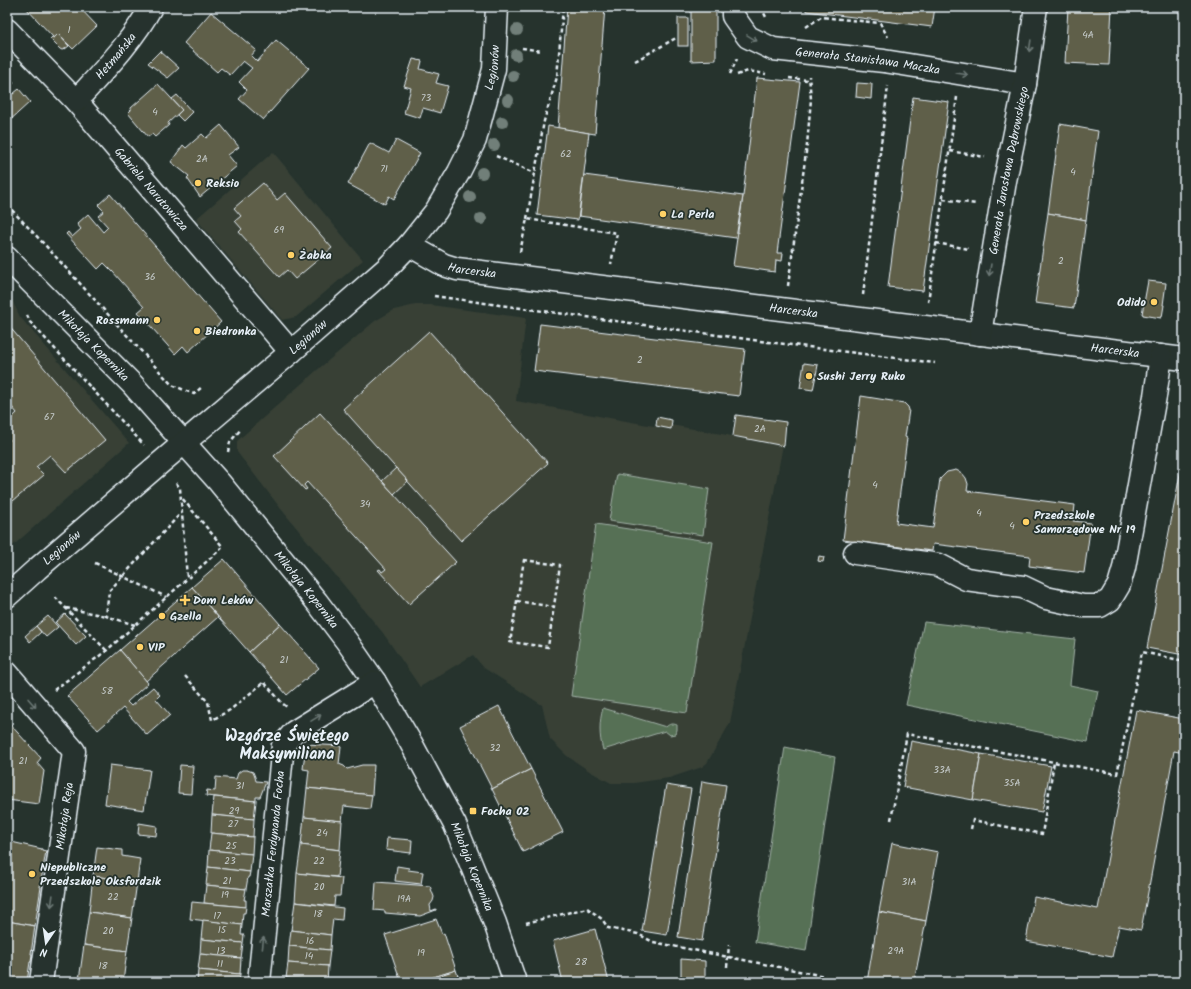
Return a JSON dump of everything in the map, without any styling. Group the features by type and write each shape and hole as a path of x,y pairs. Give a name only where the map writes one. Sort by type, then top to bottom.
{"street":[{"name":"Hetmańska","path":"76,101 129,41 143,23 151,7"},
{"name":"Legionów","path":"7,596 42,564 291,352 387,268 409,245 436,211 459,172 475,140 494,69 497,7"},
{"name":"Generała Stanisława Maczka","path":"733,7 733,16 748,37 773,49 884,61 1025,84"},
{"name":"Generała Jarosława Dąbrowskiego","path":"980,334 1005,181 1025,84 1036,7"},
{"name":"Gabriela Narutowicza","path":"7,30 76,101 291,352"},
{"name":"Harcerska","path":"409,245 444,265 457,269 1184,359"},
{"name":"Mikołaja Kopernika","path":"7,258 132,384 219,482 317,602 375,682 412,743 455,825 495,922 515,982"},
{"path":"855,553 939,565 966,579 1024,587 1046,598 1083,606 1100,606 1110,600 1119,585 1124,568 1161,356"},
{"name":"Mikołaja Reja","path":"7,673 74,751 41,982"},
{"name":"Marszałka Ferdynanda Focha","path":"259,982 283,745 294,732 375,682"}],"path":[{"path":"514,253 520,254 544,121 556,77 563,7"},
{"path":"635,61 676,38"},
{"path":"522,48 542,51"},
{"path":"796,287 788,286 807,145 811,99 808,80"},
{"path":"856,294 863,295 889,83"},
{"path":"928,303 958,92"},
{"path":"950,151 987,157"},
{"path":"496,156 535,173"},
{"path":"943,198 980,204"},
{"path":"7,205 172,385 194,394 202,387"},
{"path":"527,219 617,233 611,265 603,264"},
{"path":"936,244 973,249"},
{"path":"434,296 768,342 936,363"},
{"path":"24,308 30,322 141,442"},
{"path":"228,452 230,442 241,429"},
{"path":"180,488 187,578"},
{"path":"50,693 106,650 223,547 181,496"},
{"path":"106,616 109,591 182,512"},
{"path":"524,560 560,565 548,647 510,642 517,601 524,560"},
{"path":"95,563 166,597"},
{"path":"55,597 106,650"},
{"path":"517,601 554,606"},
{"path":"66,608 106,616 135,625"},
{"path":"891,820 907,734 1117,774 1142,652 1184,661"},
{"path":"185,676 208,702 212,720 230,710 264,682 283,704 309,723"},
{"path":"971,829 973,820 1042,834 1054,762"},
{"path":"526,923 588,908 602,919 608,928 638,934 654,942 824,976 832,982"},
{"path":"727,967 729,945"}],"shaded area":[{"path":"273,152 363,260 296,317 282,320 196,219"},
{"path":"11,298 20,317 129,443 7,551 7,301"},
{"path":"415,305 431,305 526,318 516,401 670,429 671,425 783,445 730,723 707,763 702,767 669,778 634,783 611,783 567,756 550,739 542,705 484,668 473,655 420,687 383,633 281,509 237,452 237,441 375,321 394,310"}],"green space":[{"path":"617,474 709,489 703,535 609,521"},
{"path":"596,524 713,542 687,713 571,696"},
{"path":"924,622 1075,639 1070,685 1098,691 1088,742 906,705"},
{"path":"603,708 666,727 671,724 675,724 677,725 677,730 675,734 670,735 665,731 603,750 600,729"},
{"path":"785,747 835,757 806,951 755,942"}],"building":[{"path":"25,7 79,7 97,26 73,49 58,34 54,38"},
{"path":"337,7 377,7 377,10 337,10"},
{"path":"567,7 605,7 595,134 558,128"},
{"path":"691,7 716,7 716,60 691,61"},
{"path":"806,7 935,7 932,27 806,11"},
{"path":"1068,7 1112,7 1109,65 1065,63"},
{"path":"211,12 256,50 251,56 257,62 276,40 309,68 263,120 239,99 247,90 239,82 252,68 243,61 230,75 221,68 217,72 184,43"},
{"path":"678,18 688,18 688,46 678,46"},
{"path":"58,34 69,46 65,49 60,49 50,39 52,37 54,38"},
{"path":"160,51 179,68 168,78 148,63"},
{"path":"413,59 422,61 420,69 439,74 436,83 448,86 440,113 423,108 420,118 404,113 411,88 404,86"},
{"path":"757,78 800,82 777,253 783,253 782,261 776,260 775,272 733,266"},
{"path":"12,82 14,83 8,88 13,94 19,89 30,102 7,123 7,86"},
{"path":"857,83 872,84 871,99 856,97"},
{"path":"158,84 182,110 168,123 169,125 155,137 152,134 148,137 128,113 131,108"},
{"path":"177,95 192,112 183,121 177,115 182,110 172,99"},
{"path":"913,97 949,102 923,291 888,287"},
{"path":"1060,124 1098,131 1086,220 1048,213"},
{"path":"221,125 239,147 228,155 237,166 200,197 187,178 189,176 171,162 183,145 186,148 202,134 206,138"},
{"path":"548,126 589,133 578,220 537,215"},
{"path":"396,140 420,153 394,199 389,196 385,204 348,184 370,143 389,153"},
{"path":"584,175 743,196 736,238 579,216"},
{"path":"263,183 277,200 285,193 332,248 295,279 287,270 279,277 239,232 242,229 235,221 241,216 234,208"},
{"path":"110,194 221,322 188,352 183,346 175,354 138,312 144,307 113,272 104,263 98,269 66,234 68,232 72,237 81,229 77,224 88,214 103,232 108,227 98,216 104,211 98,205"},
{"path":"1048,213 1086,220 1074,308 1035,303"},
{"path":"1148,281 1166,283 1161,318 1142,314"},
{"path":"540,324 745,349 739,396 534,371"},
{"path":"8,325 105,440 66,472 50,455 36,467 44,475 7,506 7,443 10,440 7,437 7,422 17,413 7,401"},
{"path":"429,331 548,463 461,541 343,409"},
{"name":"Sushi Jerry Ruko","path":"804,363 818,365 813,390 800,388"},
{"path":"861,396 904,403 909,410 905,437 907,438 896,523 933,528 940,479 947,472 956,470 962,473 966,478 968,484 967,491 1075,505 1073,521 1091,523 1084,573 1029,566 1030,556 933,544 932,551 843,540"},
{"path":"320,413 456,562 409,604 378,570 380,569 382,572 386,569 307,482 304,485 307,489 305,490 274,456"},
{"path":"736,415 786,422 784,446 733,436"},
{"path":"657,417 672,420 671,429 656,426"},
{"path":"1184,453 1184,655 1147,648"},
{"path":"396,468 408,481 394,494 382,481"},
{"path":"819,556 824,557 823,562 818,561"},
{"path":"224,559 280,624 249,652 192,587"},
{"path":"192,587 218,617 146,681 120,650"},
{"path":"65,614 86,636 76,645 55,622"},
{"path":"48,616 58,627 46,637 36,626"},
{"path":"280,624 319,668 287,695 249,652"},
{"path":"36,626 41,632 30,642 25,636"},
{"path":"120,650 148,683 127,702 131,706 153,687 160,695 156,699 170,715 147,735 123,708 98,730 67,696"},
{"path":"499,706 531,769 492,789 460,726"},
{"path":"1136,710 1184,719 1184,753 1174,751 1141,930 1119,926 1112,957 1026,941 1034,897 1098,909"},
{"path":"7,721 41,758 37,763 44,771 39,804 7,800"},
{"path":"911,741 981,754 973,800 903,787"},
{"path":"306,744 341,746 339,764 347,769 362,765 374,765 372,795 307,788 309,770 303,769"},
{"path":"981,754 1051,766 1042,812 973,800"},
{"path":"110,765 150,770 144,810 105,804"},
{"path":"180,765 193,766 191,794 178,793"},
{"path":"531,769 563,832 523,852 492,789"},
{"path":"242,770 253,772 256,781 266,782 260,797 256,797 256,801 206,796 207,790 215,791 216,777 236,779 238,773"},
{"path":"702,781 726,785 702,941 678,937"},
{"path":"666,785 691,789 667,935 642,931"},
{"path":"307,788 372,795 370,809 344,806 342,821 304,817"},
{"path":"214,797 256,801 254,819 212,815"},
{"path":"212,815 254,819 253,837 211,833"},
{"path":"304,817 342,821 340,850 301,845"},
{"path":"139,823 157,826 156,836 138,834"},
{"path":"211,833 253,837 252,854 209,850"},
{"path":"387,838 412,840 411,853 386,850"},
{"path":"7,841 46,851 35,926 7,921"},
{"path":"892,843 938,852 926,921 879,912"},
{"path":"301,845 340,850 337,877 297,873"},
{"path":"97,847 122,850 122,856 140,859 137,882 93,876"},
{"path":"209,850 252,854 250,872 208,867"},
{"path":"397,866 409,868 408,870 423,872 421,884 395,881"},
{"path":"208,867 250,872 246,889 206,885"},
{"path":"297,873 342,878 340,896 335,896 334,906 295,902"},
{"path":"93,876 137,882 132,918 89,912"},
{"path":"376,882 430,886 434,897 430,905 431,911 436,910 420,916 385,913 385,911 374,910"},
{"path":"206,885 246,889 244,900 246,900 246,907 204,903"},
{"path":"192,902 246,907 245,913 243,913 242,925 190,919"},
{"path":"295,902 343,908 342,920 333,919 331,935 291,930"},
{"path":"89,912 132,918 127,951 84,945"},
{"path":"879,912 926,921 914,982 867,982"},
{"path":"436,919 442,934 444,933 456,970 418,982 401,982 385,935"},
{"path":"203,920 242,925 241,935 244,935 243,943 201,939"},
{"path":"7,921 35,926 27,982 7,982"},
{"path":"595,929 609,982 563,982 553,941"},
{"path":"291,930 331,935 330,950 289,946"},
{"path":"201,939 243,943 241,958 200,954"},
{"path":"84,945 127,951 123,982 94,982 79,980"},
{"path":"289,946 330,950 328,966 288,963"},
{"path":"200,954 241,958 240,974 198,970"},
{"path":"681,959 705,961 705,982 681,982"},
{"path":"288,963 328,966 327,982 286,978"},
{"path":"198,970 240,974 239,982 197,982"},
{"path":"456,970 460,982 418,982"},
{"path":"286,978 327,982 286,982"}],"place":[{"name":"Reksio","path":"198,183"},
{"name":"La Perla","path":"663,214"},
{"name":"Żabka","path":"291,255"},
{"name":"Odido","path":"1154,302"},
{"name":"Rossmann","path":"157,320"},
{"name":"Biedronka","path":"197,331"},
{"name":"Sushi Jerry Ruko","path":"809,376"},
{"name":"Przedszkole Samorządowe Nr 19","path":"1026,522"},
{"name":"Dom Leków","path":"185,600"},
{"name":"Gzella","path":"162,616"},
{"name":"VIP","path":"140,647"},
{"name":"Focha 02","path":"473,811"},
{"name":"Niepubliczne Przedszkole Oksfordzik","path":"32,874"}],"district":[{"name":"Wzgórze Świętego Maksymiliana","path":"287,745"}]}
